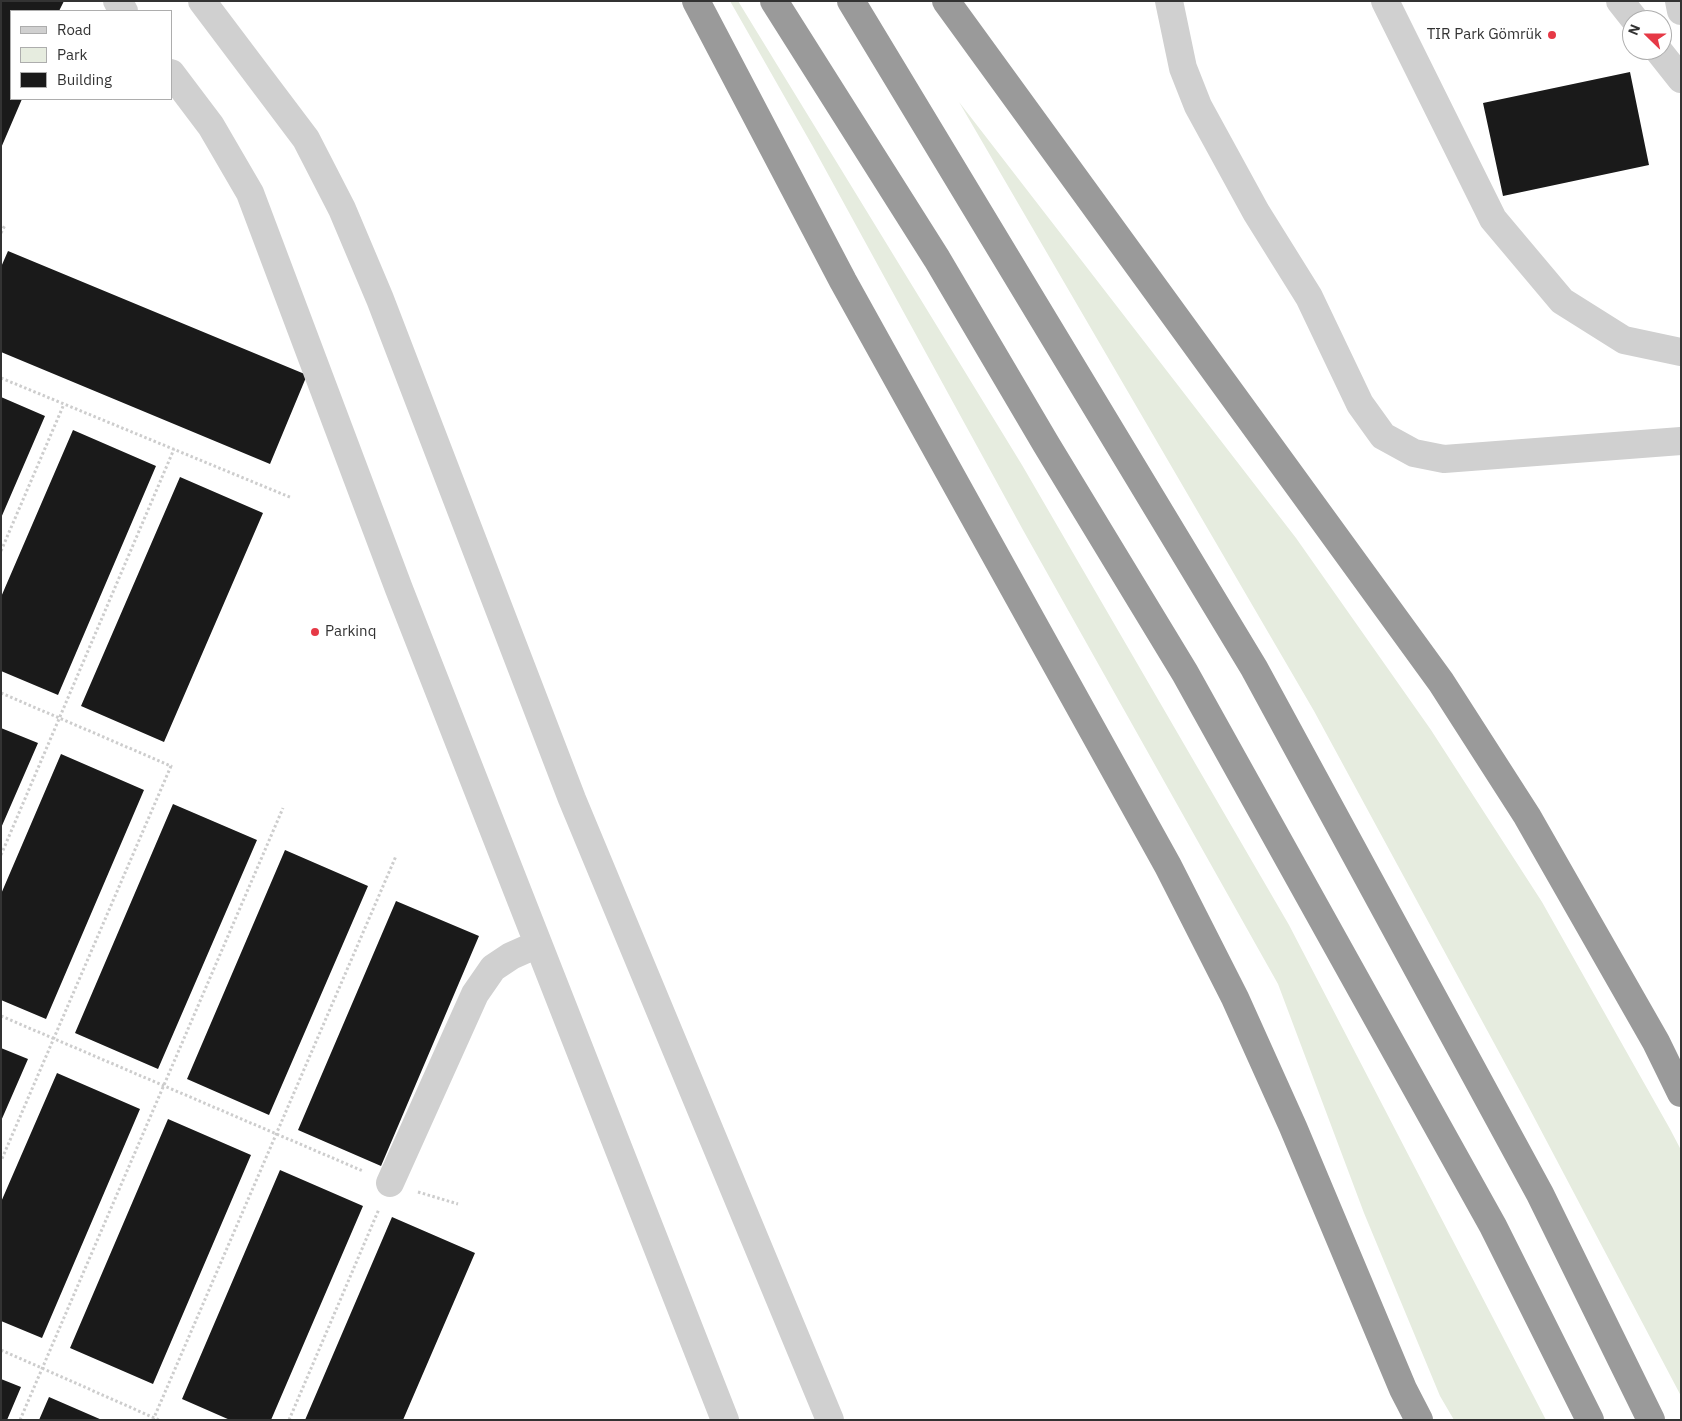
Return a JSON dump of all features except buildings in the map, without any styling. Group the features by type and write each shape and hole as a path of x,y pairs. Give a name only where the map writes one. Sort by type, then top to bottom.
{"highway":[{"path":"696,1 843,280 1181,892 1235,998 1270,1075 1388,1355 1419,1420"},
{"path":"774,1 937,259 1046,444 1185,673 1493,1226 1586,1412"},
{"path":"851,1 1254,668 1540,1194 1632,1377 1651,1420"},
{"path":"946,1 1441,682 1527,816 1656,1042 1681,1093"},
{"path":"1656,1042 1681,1080"}],"street":[{"path":"202,1 306,139 342,209 380,298 572,799 830,1420"},
{"path":"1169,1 1183,68 1198,106 1256,212 1309,297 1360,404 1383,436 1414,453 1444,459 1681,441"},
{"path":"1385,1 1471,176 1499,227 1562,301 1624,340 1681,352"},
{"path":"1679,1 1681,11"},
{"path":"1666,60 1681,79"},
{"path":"172,74 211,126 250,193 399,589 725,1420"},
{"path":"390,1183 474,994 493,968 511,956 538,944"}],"path":[{"path":"1,233 5,225"},
{"path":"1,378 292,498"},
{"path":"1,551 64,404"},
{"path":"1,855 174,449"},
{"path":"1,693 171,766 1,1161"},
{"path":"20,1420 283,808"},
{"path":"153,1418 396,856"},
{"path":"1,1016 390,1183 458,1204"},
{"path":"288,1420 390,1183"},
{"path":"1,1350 159,1420"}],"green space":[{"path":"730,1 738,1 1022,465 1289,925 1546,1420 1454,1420 1440,1396 1364,1213 1278,984 1023,530 812,145"},
{"path":"959,102 1296,538 1431,730 1542,902 1670,1129 1681,1150 1681,1396 1526,1102 1314,711"}],"place":[{"name":"TIR Park Gömrük","path":"1552,35"},
{"name":"Parkinq","path":"315,632"}]}
